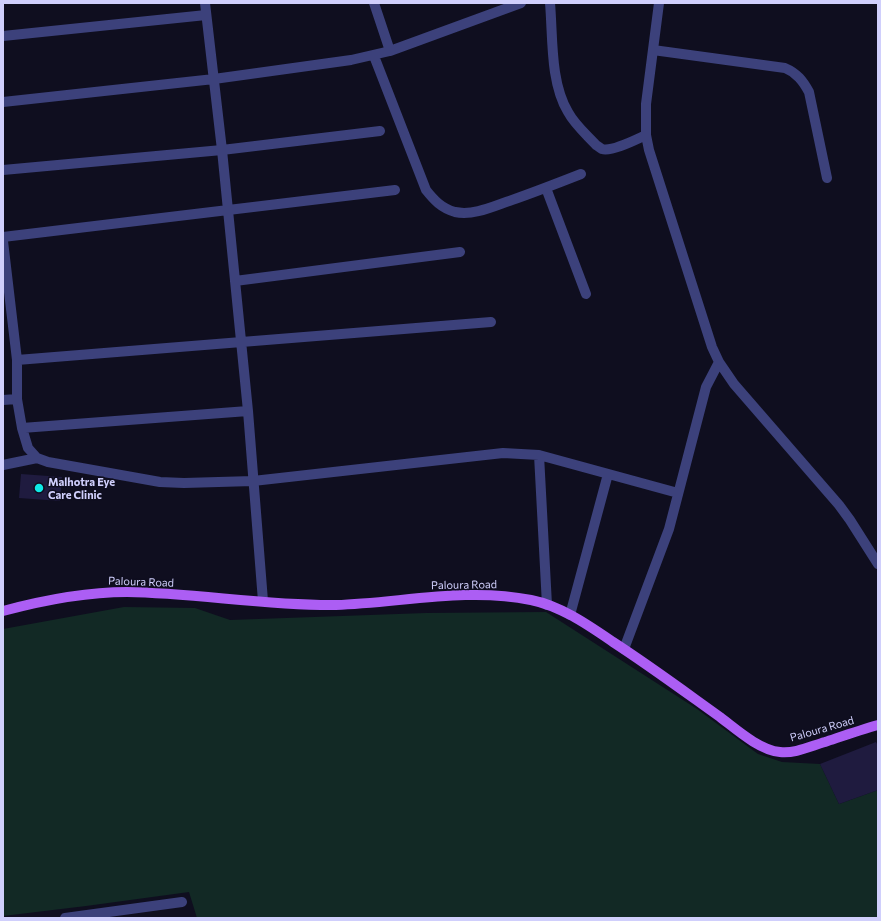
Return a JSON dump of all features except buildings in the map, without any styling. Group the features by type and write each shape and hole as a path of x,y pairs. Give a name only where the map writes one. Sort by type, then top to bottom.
{"main road":[{"name":"Paloura Road","path":"3,611 58,598 87,594 121,593 315,604 338,604 469,595 501,596 532,600 560,610 592,627 763,747 780,752 798,750 878,725"}],"street":[{"path":"205,3 222,150 240,343 248,411 263,601"},
{"path":"374,3 390,51"},
{"path":"3,102 214,79 374,56 521,3"},
{"path":"550,3 557,85 568,113 596,145 602,149 608,150 646,135"},
{"path":"659,3 646,104 646,135 649,150 705,327 719,362 734,384 839,505 878,564"},
{"path":"3,36 206,15"},
{"path":"653,50 785,68 798,76 809,92 827,178"},
{"path":"374,56 426,190 433,200 444,208 456,212 468,213 482,210 581,174"},
{"path":"3,170 222,150 380,131"},
{"path":"546,188 586,294"},
{"path":"3,237 395,190"},
{"path":"3,241 17,360 17,399 22,428 28,448 37,458 48,462 160,482 184,483 253,481 503,453 539,455 678,493"},
{"path":"235,281 460,252"},
{"path":"17,360 491,322"},
{"path":"624,649 662,551 673,516 706,387 719,362"},
{"path":"3,400 17,399"},
{"path":"22,428 248,411"},
{"path":"539,455 547,605"},
{"path":"3,465 37,458"},
{"path":"570,615 608,474"},
{"path":"65,918 132,913 182,902"}],"green space":[{"path":"124,607 195,608 230,620 426,613 546,612 697,709 758,754 782,762 820,764 839,804 878,790 878,918 197,918 189,892 3,916 3,629"}],"place":[{"name":"Malhotra Eye Care Clinic","path":"39,488"}]}
